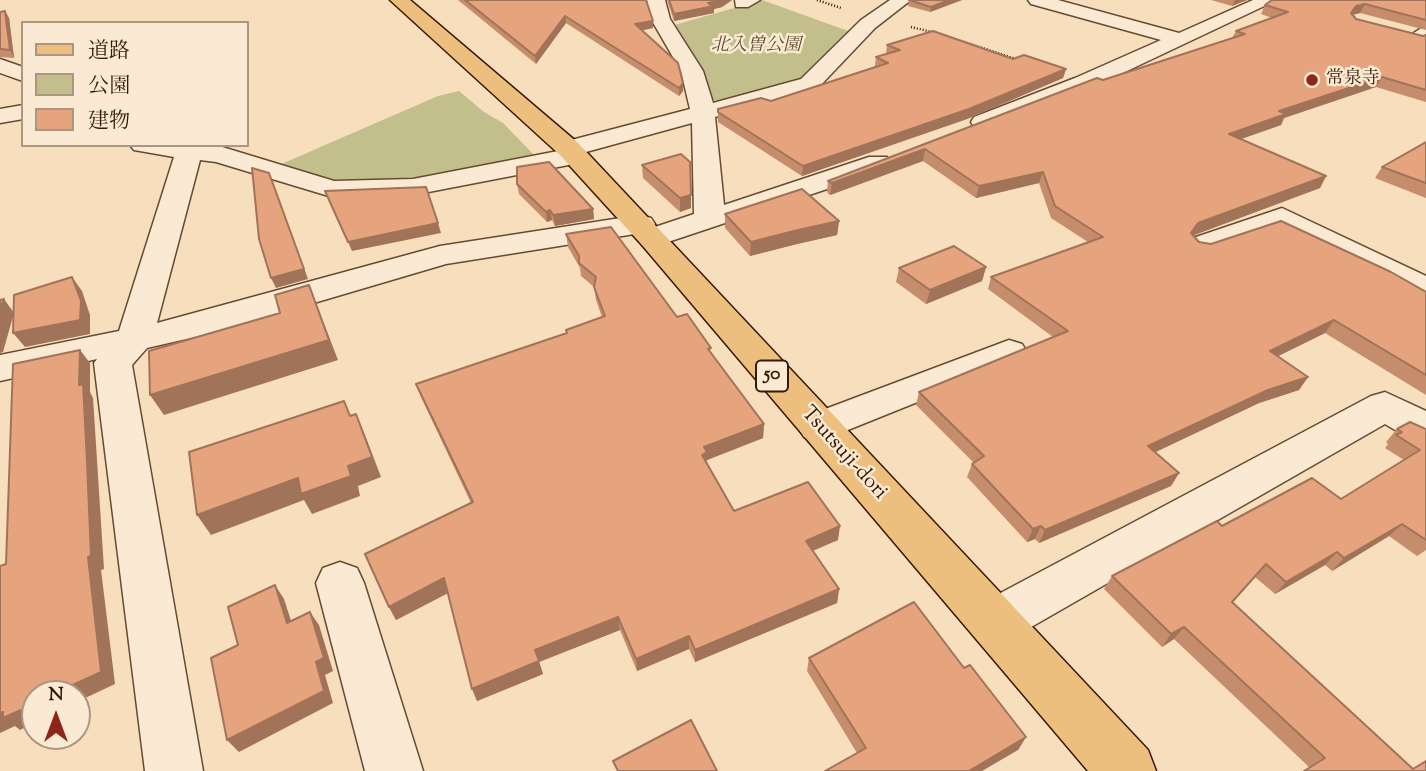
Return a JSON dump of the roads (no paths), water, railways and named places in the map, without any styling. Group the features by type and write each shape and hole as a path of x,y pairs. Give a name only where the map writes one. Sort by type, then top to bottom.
{"main road":[{"name":"Tsutsuji-dori","path":"399,0 572,152 646,231 1125,770"}],"street":[{"path":"656,0 656,15 683,51 704,113 710,211 708,221"},
{"path":"158,147 219,154 332,188 413,187 572,152 809,84 874,19 902,0"},
{"path":"1037,0 1179,39"},
{"path":"962,131 1083,83 1179,39 1250,2"},
{"path":"4,55 21,72"},
{"path":"0,116 21,112"},
{"path":"174,771 113,363 134,340 189,151"},
{"path":"0,368 200,325 440,256 488,246 646,231 708,221 901,154"},
{"path":"1204,245 1282,217 1426,289"},
{"path":"818,427 1009,352"},
{"path":"994,622 1385,406 1426,430"},
{"path":"340,583 394,771"}],"place":[{"name":"常泉寺","path":"1312,80"}],"park label":[{"name":"北入曽公園","path":"756,47"}]}
